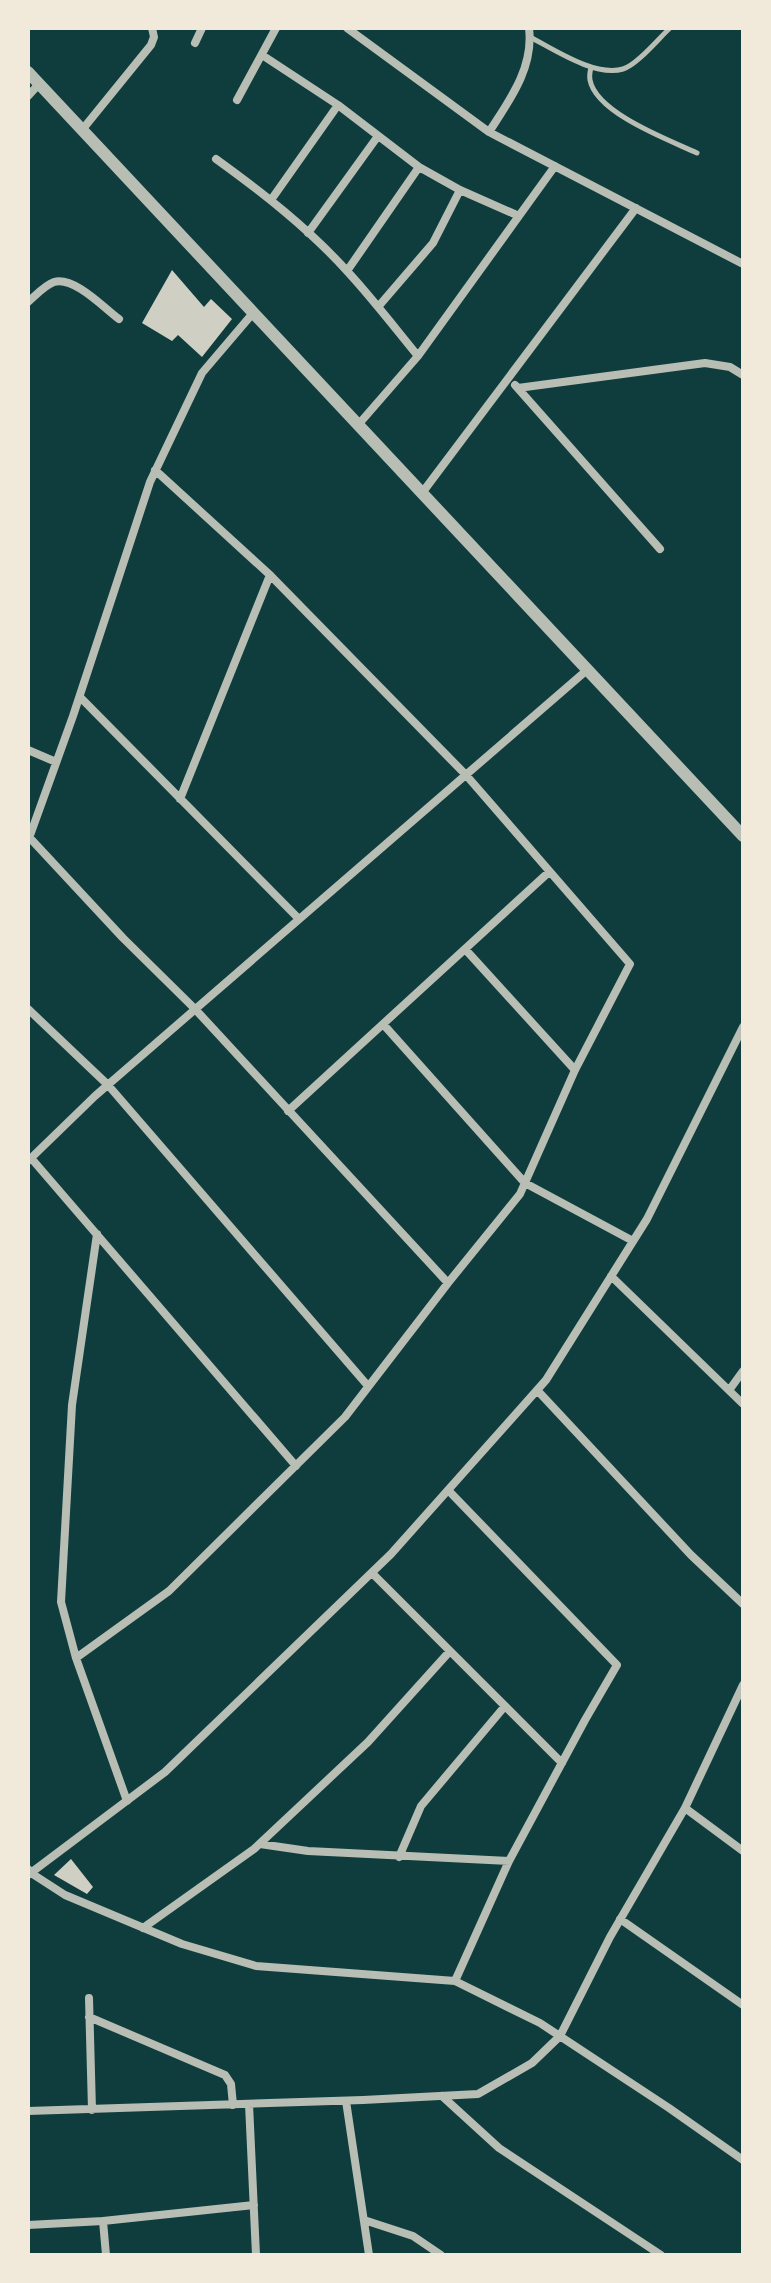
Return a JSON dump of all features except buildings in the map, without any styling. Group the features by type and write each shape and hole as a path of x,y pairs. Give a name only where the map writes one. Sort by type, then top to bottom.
{"street":[{"path":"82,130 151,45 154,37 152,28"},
{"path":"195,43 202,28"},
{"path":"237,100 276,28"},
{"path":"347,28 489,132 743,264"},
{"path":"489,132 522,80 529,32"},
{"path":"262,55 338,105 419,167 460,190 519,216"},
{"path":"28,72 743,836"},
{"path":"28,96 39,84"},
{"path":"271,200 338,105"},
{"path":"308,233 378,136"},
{"path":"216,159 271,200 347,271 418,356"},
{"path":"358,425 418,356 555,166"},
{"path":"347,271 419,167"},
{"path":"378,307 433,243 460,190"},
{"path":"422,493 636,208"},
{"path":"28,302 51,283 67,282 119,319"},
{"path":"253,313 202,373 155,470 29,839 195,1009 448,1283"},
{"path":"518,388 705,363 730,367 743,375"},
{"path":"509,378 660,549"},
{"path":"76,1658 169,1591 345,1417 520,1194 575,1070 630,964 466,775 270,575 155,470"},
{"path":"180,799 270,575"},
{"path":"296,1466 30,1160 108,1085 587,670"},
{"path":"80,697 299,919"},
{"path":"28,750 56,762"},
{"path":"288,1111 549,872"},
{"path":"465,949 575,1070"},
{"path":"28,1009 108,1085 368,1386"},
{"path":"383,1024 525,1183 633,1241"},
{"path":"743,1027 647,1219 546,1380 372,1573 165,1772 29,1872 65,1895 143,1928 182,1944 256,1966 455,1981 540,2023 743,2160"},
{"path":"97,1234 72,1405 61,1602 76,1658 127,1801"},
{"path":"611,1276 743,1404"},
{"path":"730,1389 743,1371"},
{"path":"537,1390 691,1555 743,1604"},
{"path":"448,1490 617,1665 509,1861 455,1981"},
{"path":"372,1573 562,1763"},
{"path":"143,1928 260,1844 368,1742 450,1651"},
{"path":"28,2111 478,2094 532,2063 560,2036 620,1919 685,1808 743,1685"},
{"path":"399,1857 421,1806 505,1706"},
{"path":"685,1808 743,1851"},
{"path":"260,1844 308,1851 509,1861"},
{"path":"620,1919 743,2005"},
{"path":"89,1998 92,2110"},
{"path":"89,2017 225,2075 231,2084 233,2105"},
{"path":"442,2096 499,2148 661,2255"},
{"path":"346,2101 369,2255"},
{"path":"249,2104 256,2255"},
{"path":"28,2225 103,2221 254,2205"},
{"path":"364,2220 413,2236 441,2255"},
{"path":"103,2221 106,2255"}],"lane":[{"path":"529,32 591,67 624,69 670,28"},
{"path":"591,67 590,81 594,88 625,120 697,153"}]}
